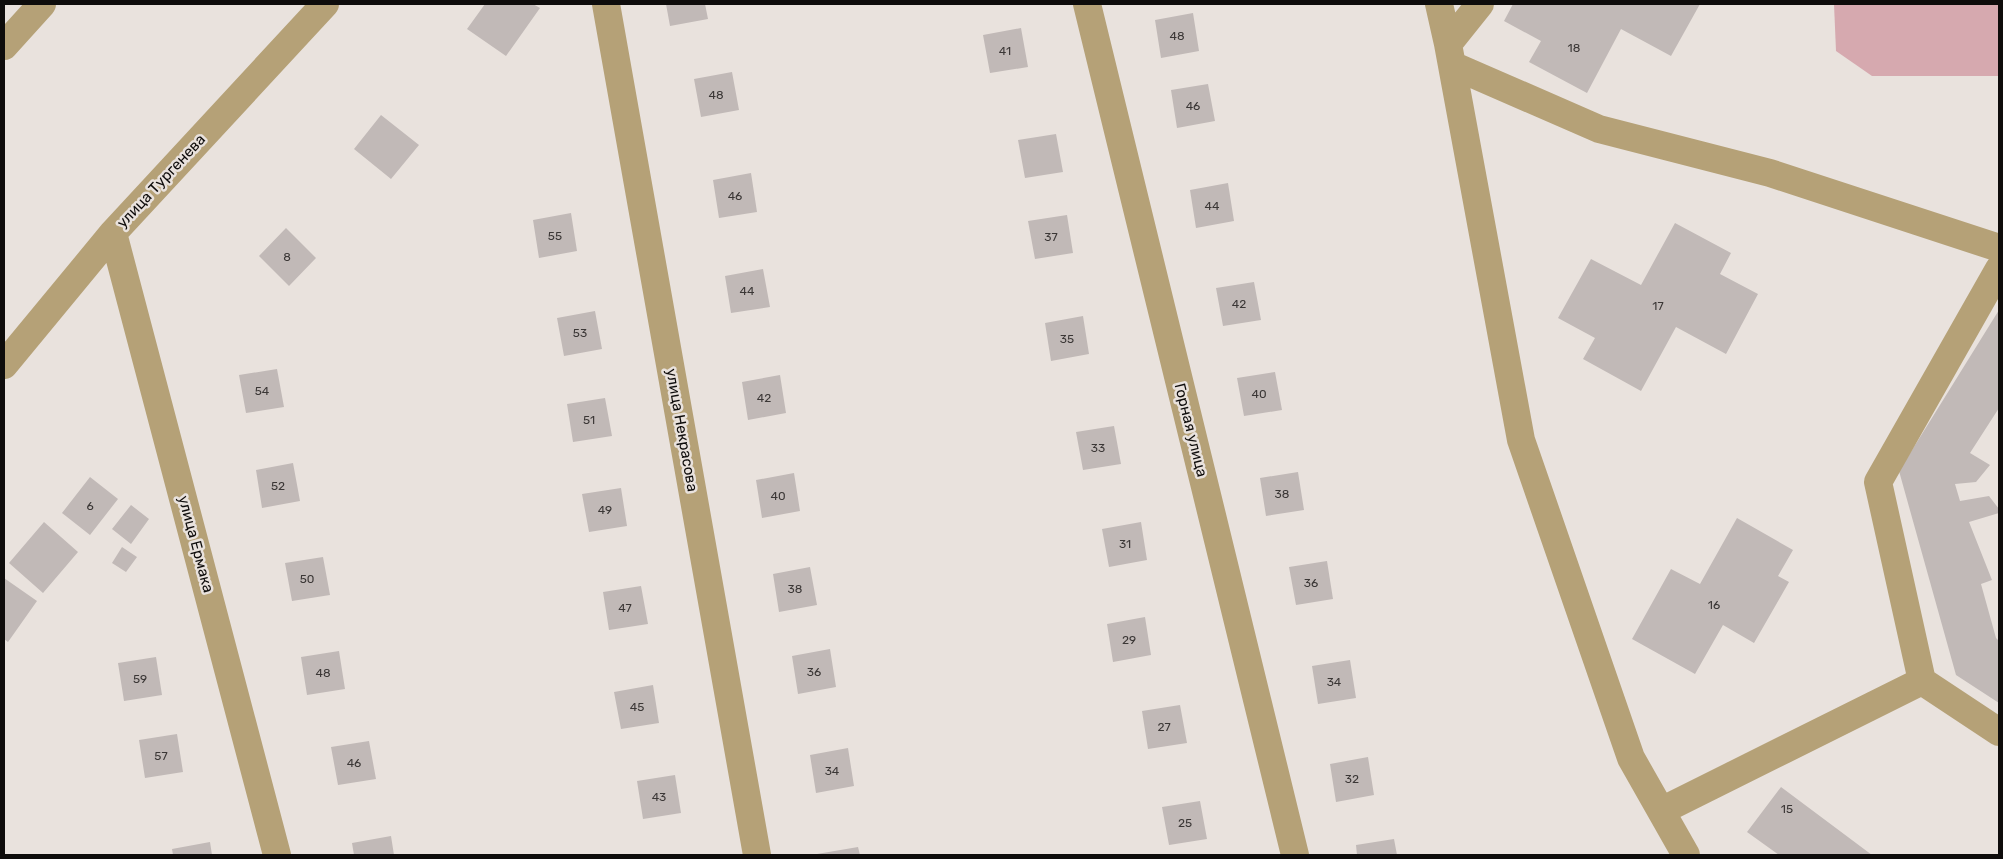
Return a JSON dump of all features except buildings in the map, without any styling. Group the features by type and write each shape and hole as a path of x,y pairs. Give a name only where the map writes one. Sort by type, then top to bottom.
{"street":[{"path":"4,46 42,4"},
{"name":"улица Тургенева","path":"4,365 113,233 325,4"},
{"name":"улица Некрасова","path":"606,4 757,855"},
{"name":"Горная улица","path":"1087,4 1296,855"},
{"path":"1439,4 1521,440 1630,758 1686,855"},
{"path":"1450,55 1480,4"},
{"path":"1450,55 1599,128 1770,173 1999,248"},
{"name":"улица Ермака","path":"113,233 277,855"},
{"path":"1999,269 1878,482 1922,681 1999,732"},
{"path":"1661,811 1922,681"}],"shaded area":[{"path":"1834,4 1999,4 1999,76 1872,76 1836,51"}]}
